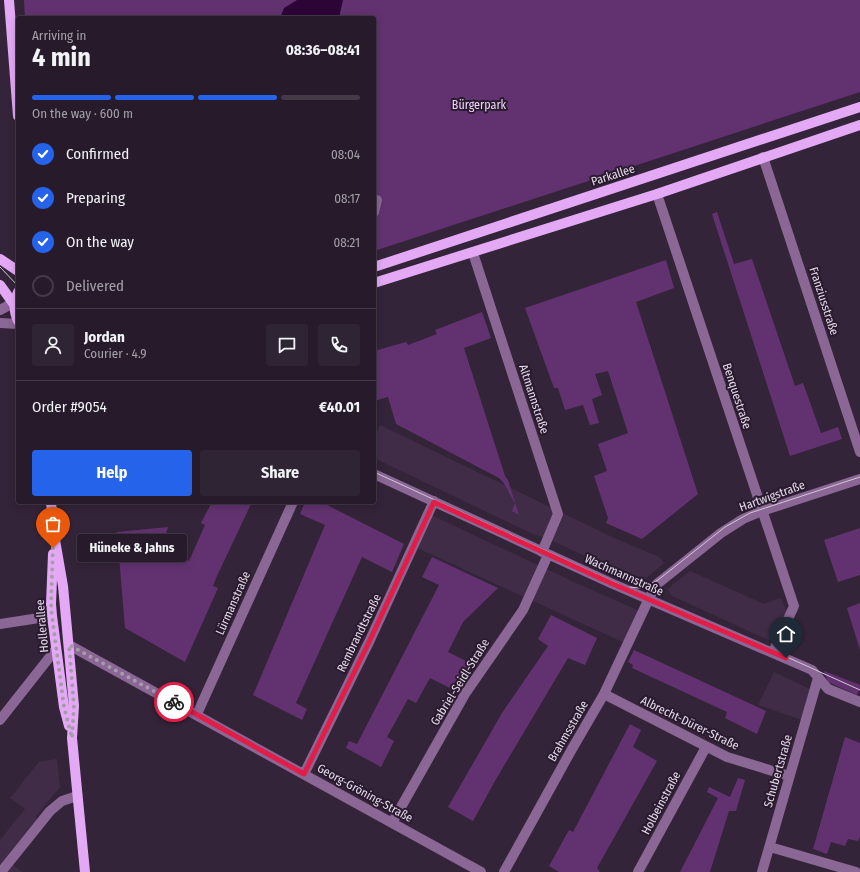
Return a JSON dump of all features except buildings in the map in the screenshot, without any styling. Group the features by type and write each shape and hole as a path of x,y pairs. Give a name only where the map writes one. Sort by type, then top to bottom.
{"main road":[{"path":"10,0 16,87"},
{"name":"Parkallee","path":"376,266 860,107"},
{"path":"376,282 657,194 860,125"},
{"path":"0,259 16,270"},
{"path":"0,286 14,303"},
{"path":"16,298 14,303 14,312 16,317"},
{"name":"Hollerallee","path":"51,504 54,534 63,586 69,645 74,706 72,738 76,796 85,872"},
{"name":"Hollerallee","path":"54,534 51,604 52,616 64,707 72,738"}],"street":[{"name":"Franziusstraße","path":"763,157 860,452"},
{"name":"Benquestraße","path":"657,194 794,606 773,652"},
{"path":"376,204 377,200"},
{"name":"Altmannstraße","path":"472,253 558,514 545,553"},
{"path":"0,310 14,303"},
{"path":"0,324 16,322"},
{"name":"Wachmannstraße","path":"376,475 649,600 812,670 828,689 860,702"},
{"name":"Hartwigstraße","path":"649,600 657,584 721,533 743,519 762,511 860,479"},
{"name":"Rembrandtstraße","path":"304,774 370,640 434,502"},
{"name":"Lürmanstraße","path":"197,714 292,504"},
{"name":"Gabriel-Seidl-Straße","path":"392,823 465,694 523,610 545,553"},
{"name":"Brahmsstraße","path":"504,872 604,694 649,600"},
{"path":"0,624 52,616"},
{"name":"Georg-Gröning-Straße","path":"69,645 197,714 392,823 469,869 481,872"},
{"path":"0,720 56,649"},
{"name":"Schubertstraße","path":"762,872 818,678"},
{"name":"Albrecht-Dürer-Straße","path":"604,694 727,757 789,776"},
{"name":"Holbeinstraße","path":"638,872 706,747"},
{"path":"1,872 50,811 62,801 76,796"},
{"path":"770,847 856,872"}],"shaded area":[{"path":"297,0 343,0 339,16 281,16 284,8"},
{"path":"380,425 612,537 659,557 664,563 646,578 639,581 544,537 535,535 376,459 376,433"},
{"path":"429,514 642,612 627,644 413,546"},
{"path":"690,571 764,604 781,598 788,615 775,643 672,596 668,590"},
{"path":"774,672 814,691 805,721 758,705"},
{"path":"57,759 60,787 35,817 42,823 10,862 22,872 0,872 0,840 25,809 10,798 39,762"}],"green space":[{"name":"Bürgerpark","path":"24,0 860,0 860,92 376,250 376,16 25,16"},
{"path":"717,212 734,264 752,259 795,386 803,383 821,433 838,427 842,439 790,456 712,214"},
{"path":"666,260 674,288 636,302 698,494 642,539 606,523 608,518 594,476 607,471 598,444 628,433 608,371 595,374 602,395 592,399 599,423 590,425 583,405 565,410 558,388 554,388 525,308"},
{"path":"482,312 491,338 464,348 519,515 512,511 515,503 499,478 396,424 388,397 376,400 376,350 406,342 408,345 437,334 435,330"},
{"path":"211,504 251,504 217,576 213,586 218,588 185,662 125,628 117,532 168,527 162,548 189,561 205,525 201,523"},
{"path":"304,504 325,504 404,544 392,572 362,557 296,703 307,709 302,720 253,695 325,525 300,514"},
{"path":"860,528 860,575 838,582 824,540"},
{"path":"432,557 498,588 463,622 448,652 470,663 456,691 430,678 416,703 408,699 387,737 394,741 381,767 346,748 349,741 357,744 439,585 422,577"},
{"path":"860,603 860,650 847,608"},
{"path":"551,615 597,638 585,665 568,658 473,821 448,807 502,713 548,646 538,639"},
{"path":"634,650 766,711 757,734 725,718 727,712 632,668 633,665 628,662"},
{"path":"824,671 860,685 857,695 828,682"},
{"path":"630,724 641,730 633,747 657,761 597,868 600,872 559,872 549,866 569,830 573,832"},
{"path":"845,737 860,743 860,837 858,841 848,839 845,846 831,842 827,854 813,849"},
{"path":"738,778 745,780 736,811 729,811 710,872 680,872 718,798 707,792 709,787 730,797"}],"tram line":[{"path":"0,267 16,284"},
{"path":"376,473 629,589 747,639 860,690"},
{"path":"630,587 645,587 658,580 725,527 750,513 860,477"}],"way so far":[{"path":"53,548 52,616 64,707 72,738 74,706 69,645 174,702"}],"place":[{"name":"Hüneke & Jahns","path":"53,548"}],"route":[{"path":"174,702 304,774 370,640 434,502 649,600 786,658"}]}
